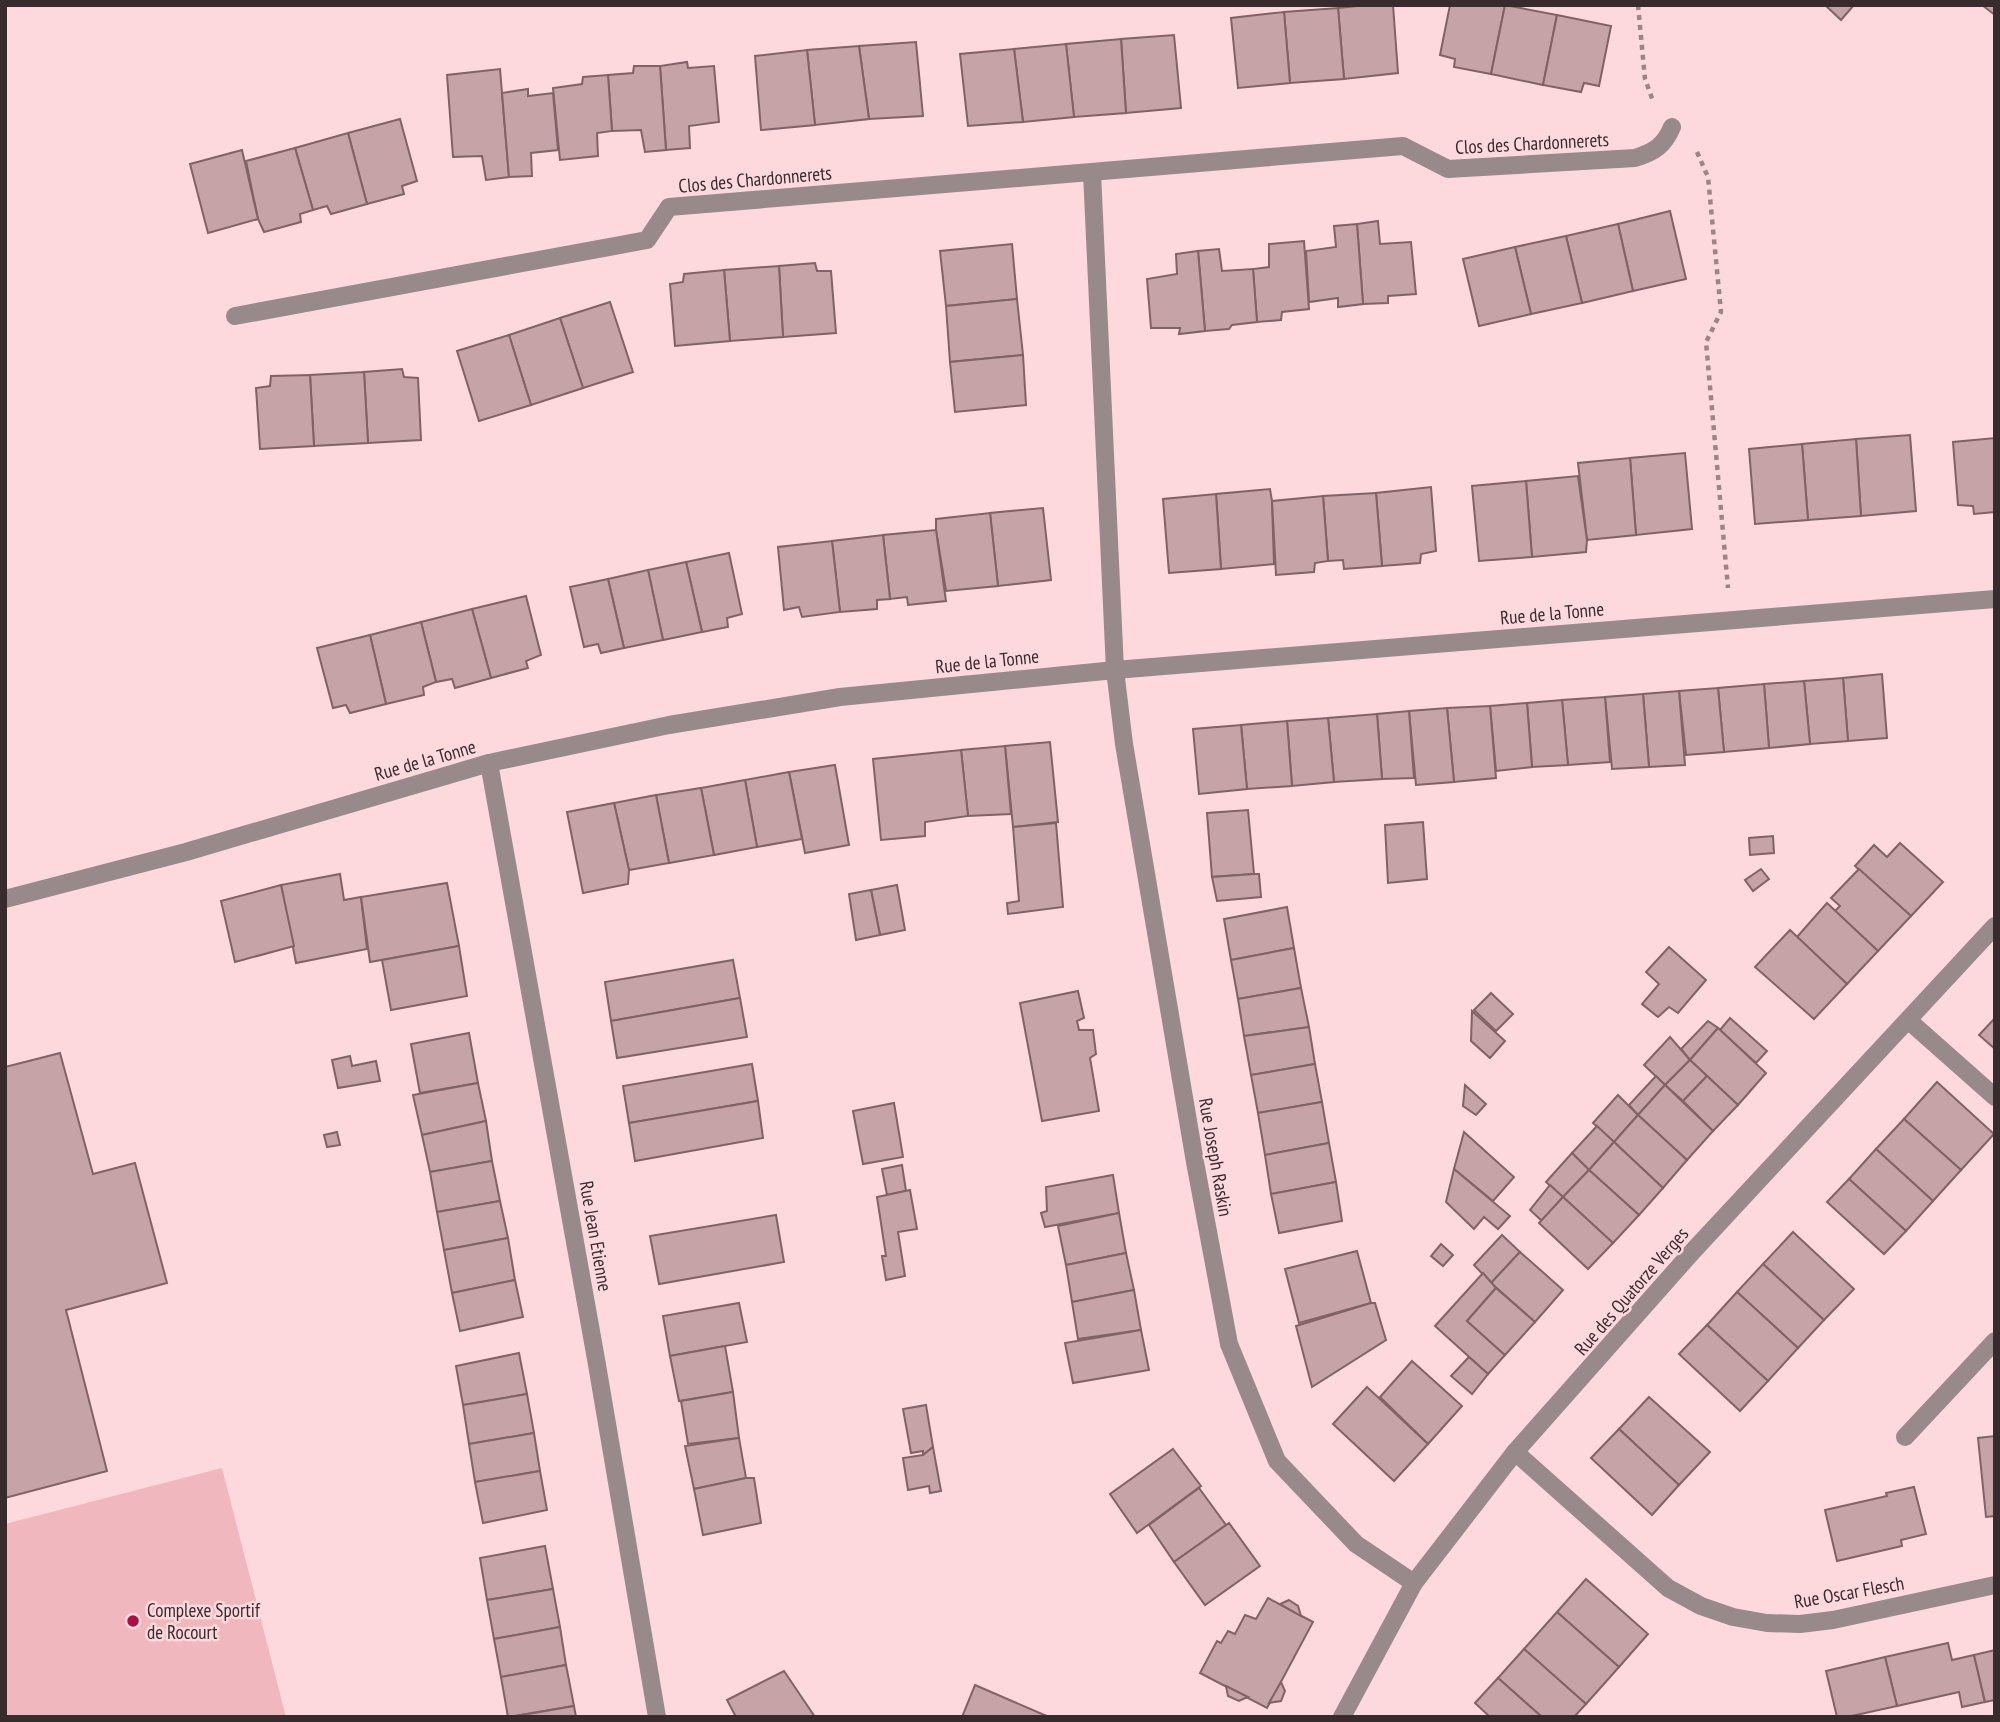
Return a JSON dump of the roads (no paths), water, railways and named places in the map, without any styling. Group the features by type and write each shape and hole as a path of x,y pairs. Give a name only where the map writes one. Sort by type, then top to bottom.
{"street":[{"name":"Clos des Chardonnerets","path":"235,316 647,240 669,207 1403,146 1448,169 1635,158 1653,153 1666,141 1672,127"},
{"path":"1092,173 1115,670"},
{"name":"Rue de la Tonne","path":"5,899 186,852 489,763 669,725 840,697 1115,670 1995,599"},
{"name":"Rue Joseph Raskin","path":"1115,670 1124,744 1195,1162 1229,1344 1277,1461 1356,1544 1414,1583"},
{"name":"Rue Jean Etienne","path":"489,763 592,1332 657,1717"},
{"name":"Rue des Quatorze Verges","path":"1342,1717 1414,1583 1515,1452 1693,1251 1995,926"},
{"path":"1908,1020 1995,1097"},
{"path":"1905,1437 1995,1341"},
{"name":"Rue Oscar Flesch","path":"1515,1452 1668,1588 1700,1605 1733,1617 1767,1623 1822,1622 1995,1585"}],"place":[{"name":"Complexe Sportif de Rocourt","path":"133,1621"}]}
